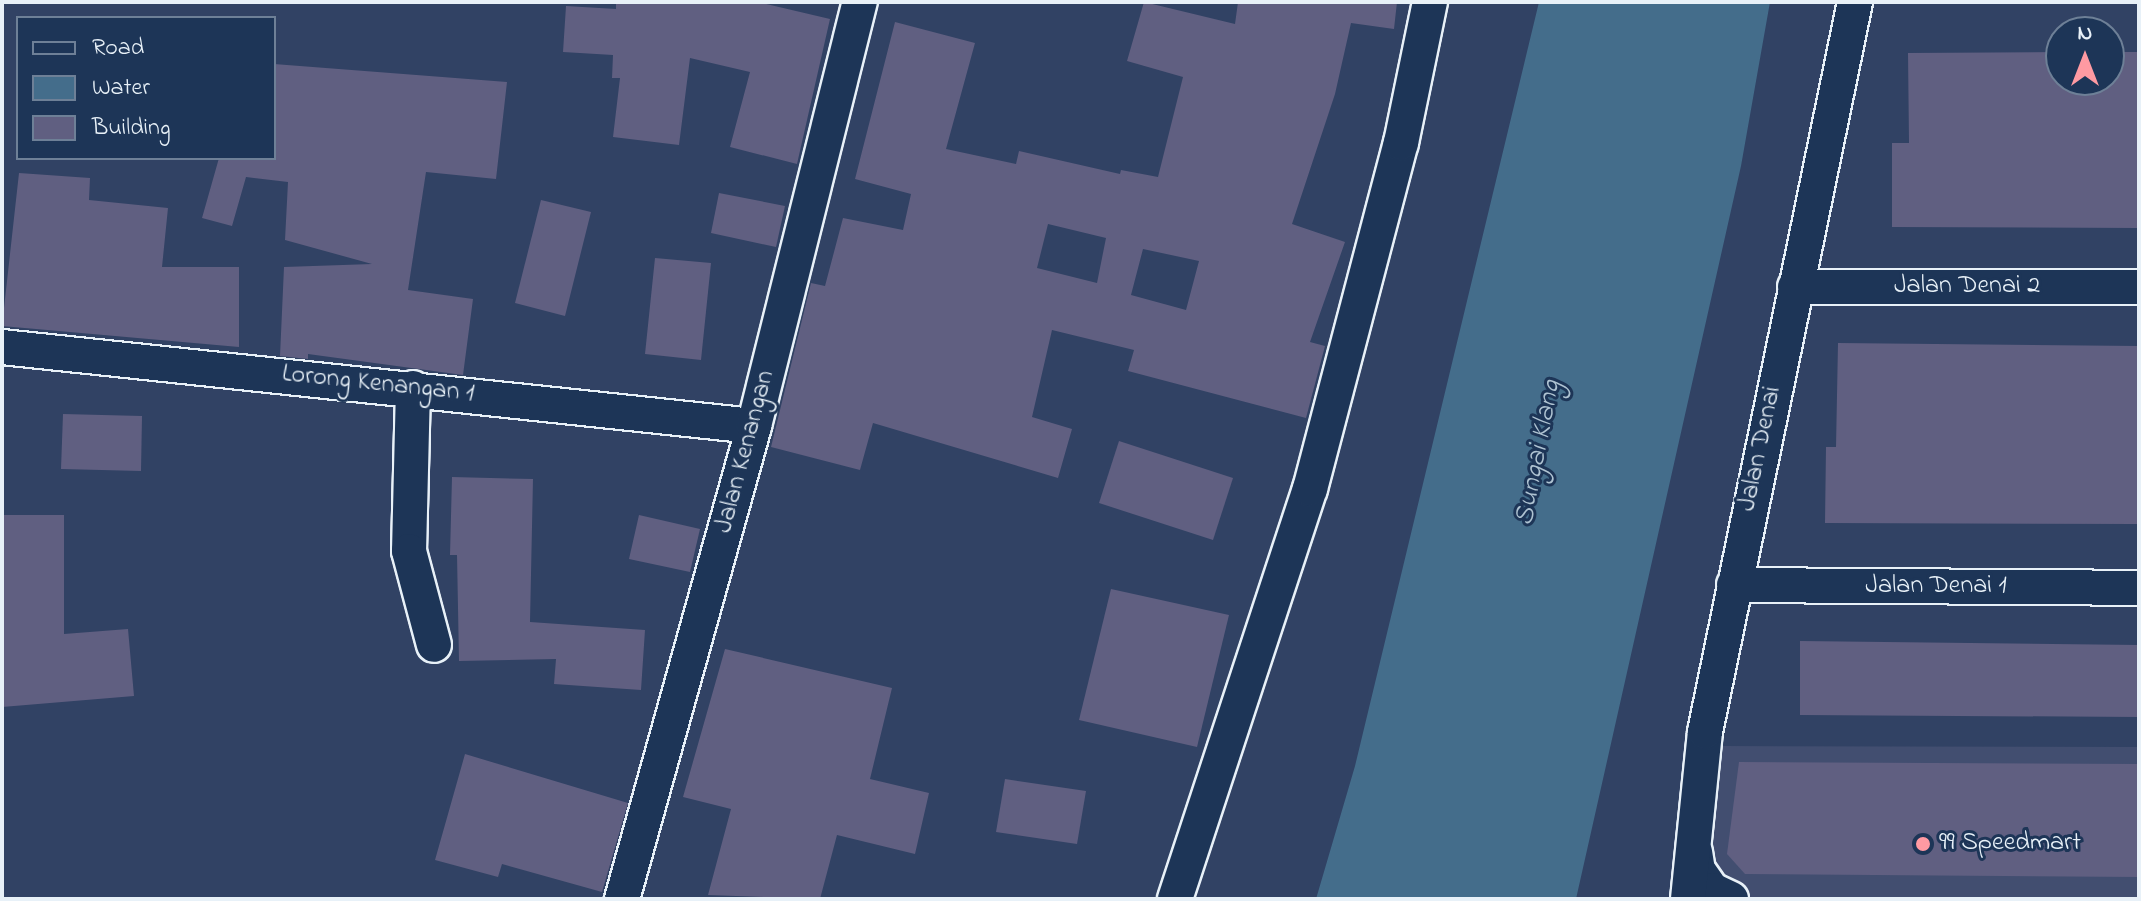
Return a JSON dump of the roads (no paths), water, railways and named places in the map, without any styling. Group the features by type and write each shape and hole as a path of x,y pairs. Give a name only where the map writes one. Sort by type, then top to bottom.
{"street":[{"name":"Jalan Kenangan","path":"622,899 754,426 860,2"},
{"path":"1175,899 1310,489 1401,143 1430,2"},
{"name":"Jalan Denai","path":"1688,899 1705,732 1855,2"},
{"name":"Jalan Denai 2","path":"1795,287 2139,287"},
{"name":"Lorong Kenangan 1","path":"2,347 754,426"},
{"path":"413,388 409,551 434,645"},
{"name":"Jalan Denai 1","path":"1734,585 2139,588"},
{"path":"1692,839 1698,870 1712,890 1731,899"}],"water":[{"name":"Sungai Klang","path":"1539,2 1770,2 1741,166 1576,899 1316,899 1355,766"}],"place":[{"name":"99 Speedmart","path":"1923,844"}]}
